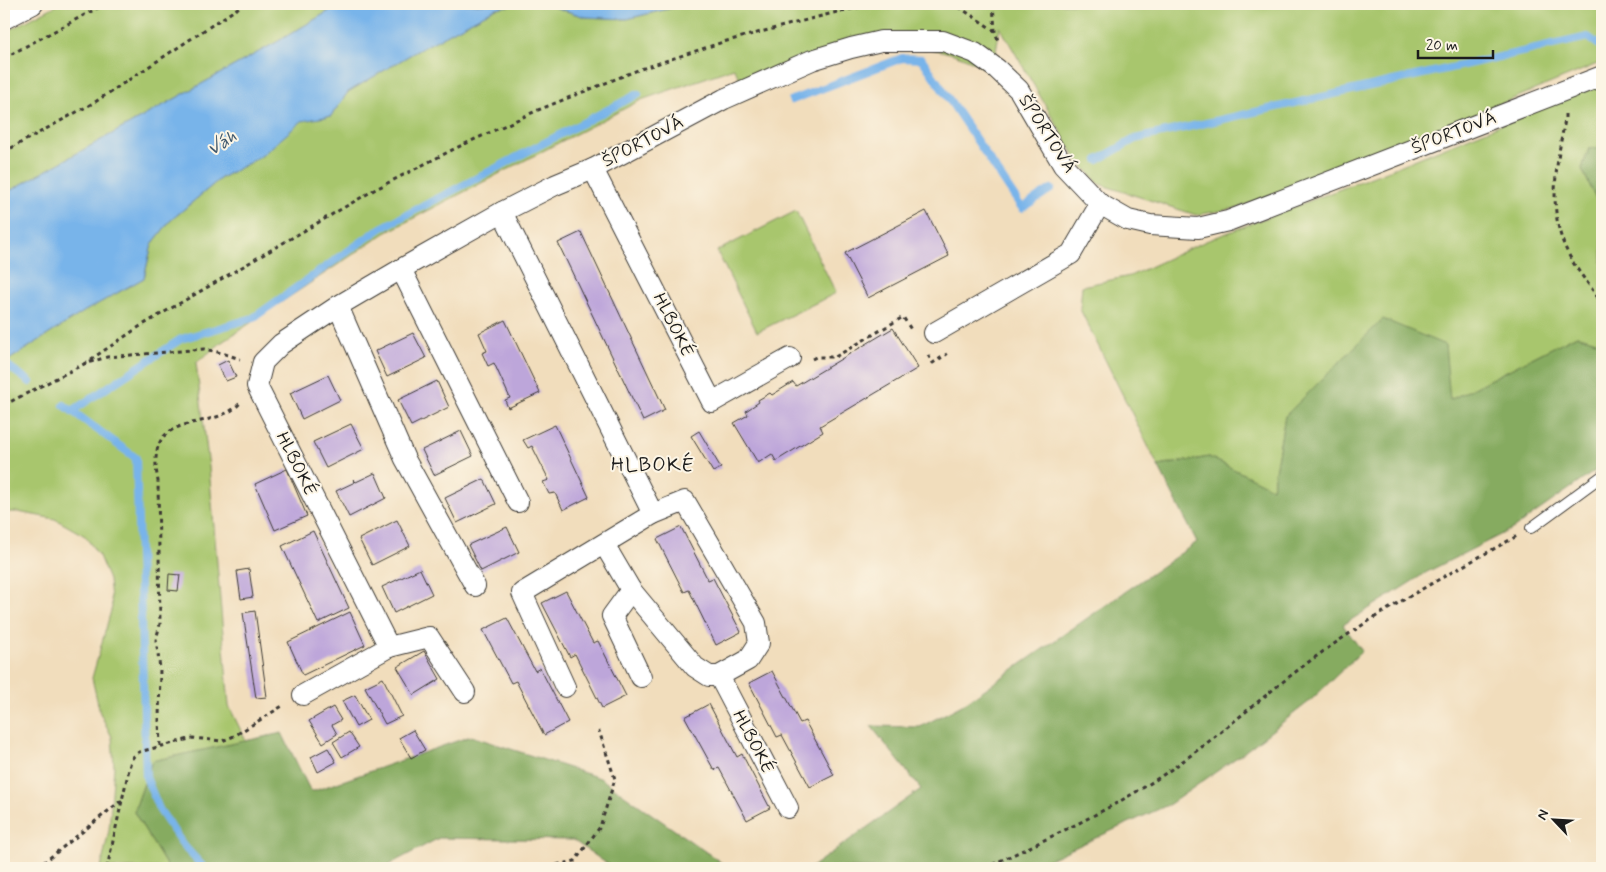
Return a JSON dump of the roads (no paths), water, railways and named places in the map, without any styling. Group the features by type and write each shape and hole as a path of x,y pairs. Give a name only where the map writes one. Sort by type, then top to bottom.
{"street":[{"path":"4,19 33,4"},
{"name":"ŠPORTOVÁ","path":"502,212 555,185 593,169 724,99 812,60 880,41 943,41 975,53 997,69 1019,90 1063,165 1100,204 1128,220 1150,225 1198,228 1228,221 1602,76"},
{"name":"HLBOKÉ","path":"593,169 712,402 790,358"},
{"path":"934,333 1070,254 1100,204"},
{"path":"475,586 405,459 338,306 401,268 502,212 653,514"},
{"path":"401,268 518,502"},
{"name":"HLBOKÉ","path":"338,306 281,344 263,362 257,386 389,648"},
{"path":"565,687 522,593 653,514 686,501 756,623 759,643 748,660 718,676 709,676 695,666 631,590 604,544"},
{"path":"631,590 612,616 641,678"},
{"path":"303,695 389,648 429,637 465,692"},
{"name":"HLBOKÉ","path":"718,676 788,808"}],"lane":[{"path":"1530,528 1602,476"}],"water":[{"name":"Váh","path":"341,4 518,4 496,8 415,52 348,92 331,116 302,121 260,157 221,178 170,221 152,244 144,278 85,311 4,363 4,194 275,43"},
{"path":"545,4 688,4 627,19 585,17"}],"waterway":[{"path":"1098,160 1135,139 1588,37 1602,47"},
{"path":"792,100 902,58 922,59 1022,208 1051,189"},
{"path":"72,411 181,339 253,318 381,228 638,94"},
{"path":"4,363 30,382"},
{"path":"64,405 136,458 146,777 159,809 183,845 204,868"}],"district":[{"name":"HLBOKÉ","path":"653,465"}]}
